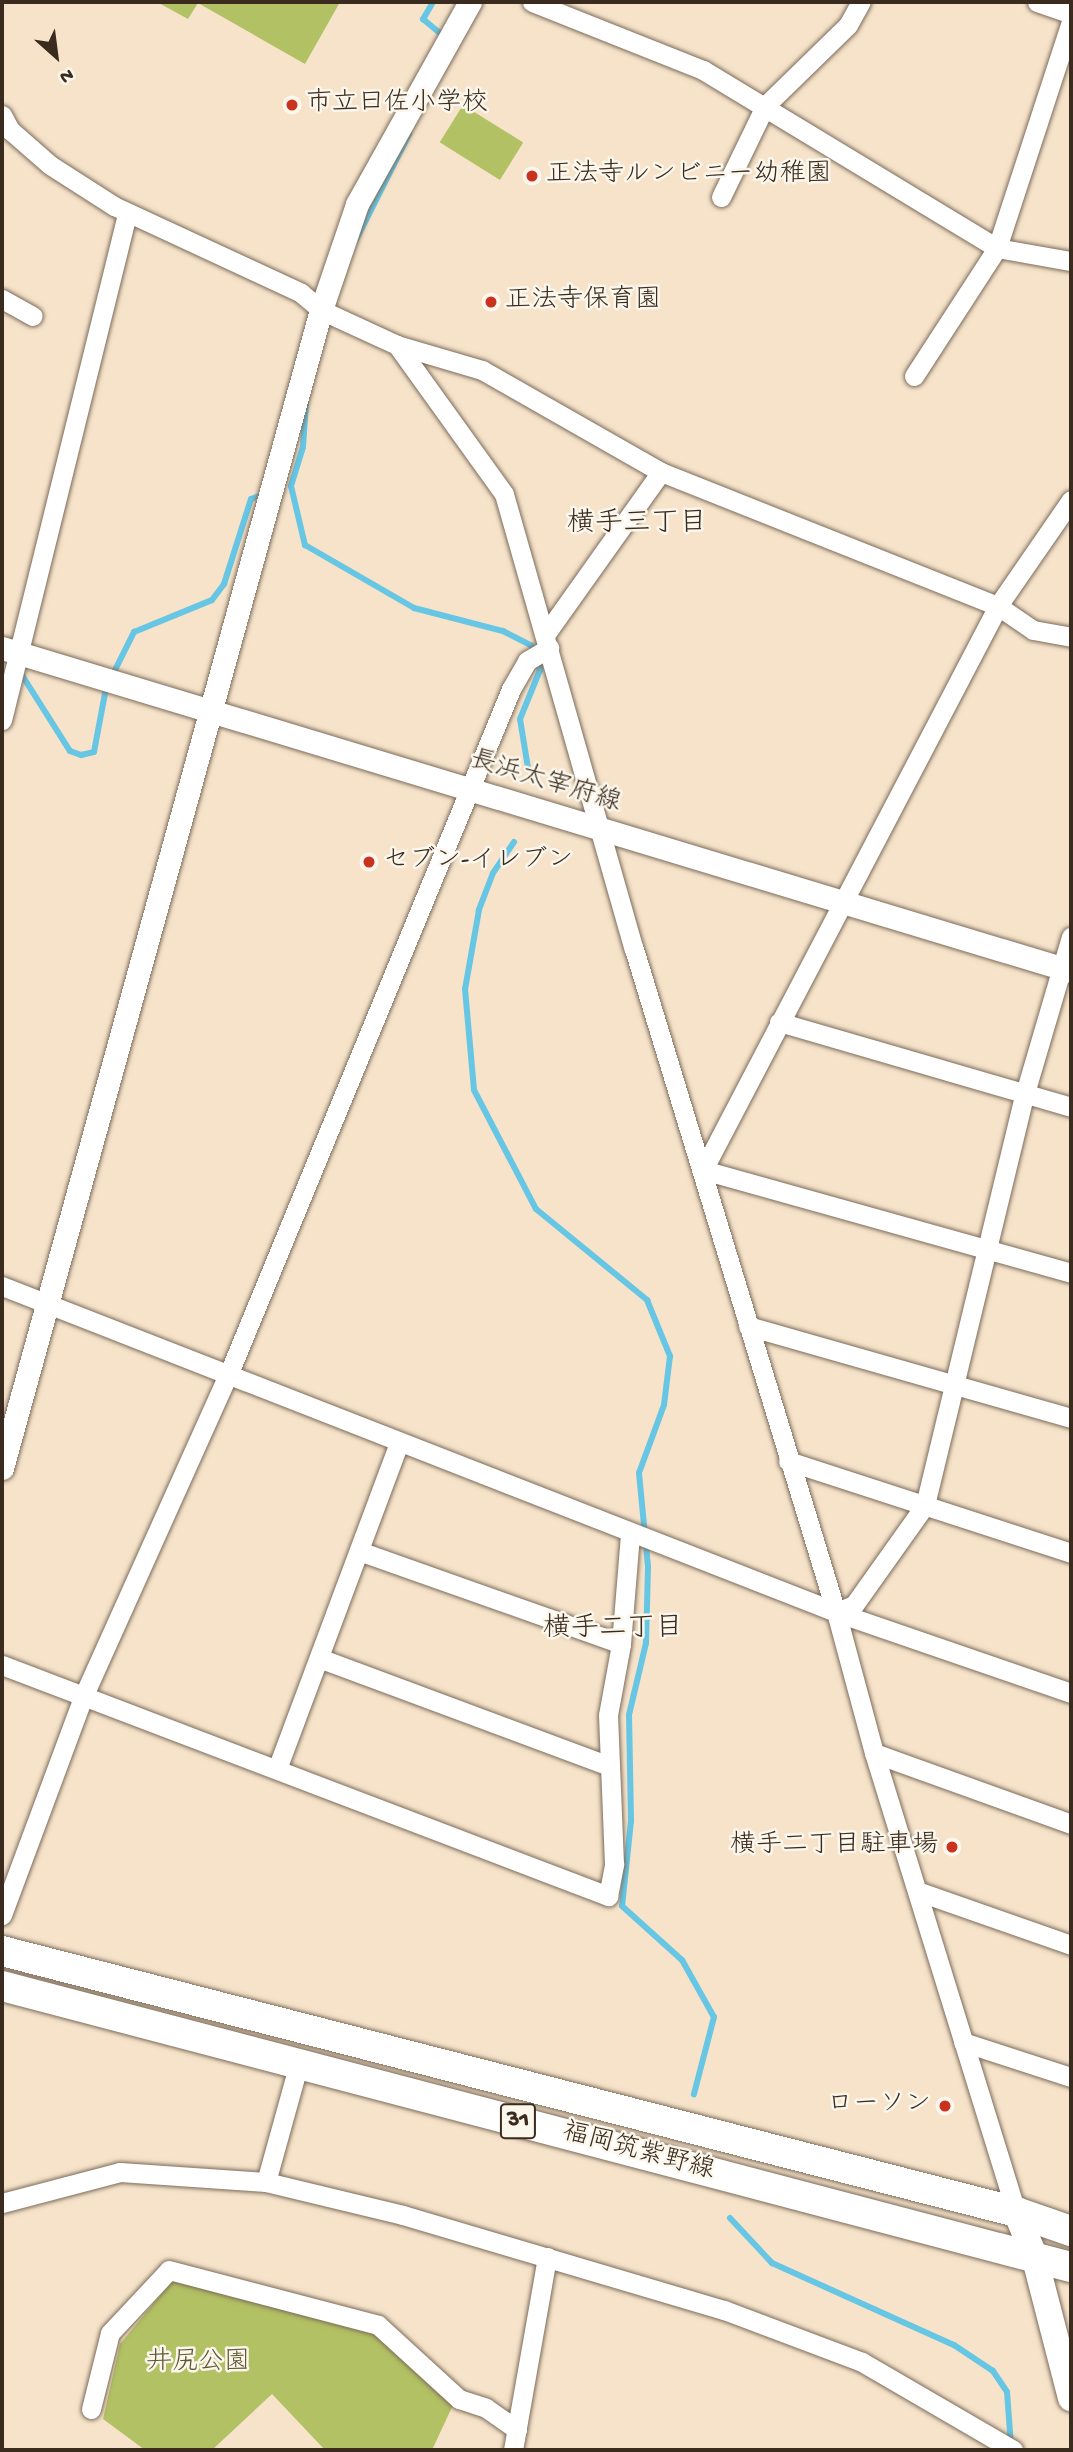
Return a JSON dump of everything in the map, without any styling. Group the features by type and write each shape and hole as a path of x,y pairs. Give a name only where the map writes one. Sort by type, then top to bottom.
{"main road":[{"name":"福岡筑紫野線","path":"2,1951 1016,2212 1071,2231"},
{"name":"福岡筑紫野線","path":"2,1986 1034,2255 1071,2267"},
{"path":"1016,2212 1034,2255 1071,2398"}],"street":[{"path":"2,1468 209,709 357,204 470,2"},
{"path":"532,2 703,70 997,248 1071,261"},
{"path":"721,197 765,106 848,25 861,2"},
{"path":"1037,2 1071,14"},
{"path":"914,376 997,248 1071,22"},
{"path":"2,115 10,130 50,165 127,214 301,293 327,313 397,345 482,370 661,472 998,606 1033,630 1071,637"},
{"path":"2,720 10,650 127,214"},
{"path":"2,299 33,316"},
{"path":"397,345 504,494 542,649 599,827 788,1461 836,1612 874,1753 1016,2212"},
{"path":"2,1915 84,1695 229,1373 511,689 542,649 661,472"},
{"path":"703,1170 998,606 1071,502"},
{"name":"長浜太宰府線","path":"10,650 1066,970"},
{"path":"836,1612 854,1605 925,1505 1025,1093 1066,970 1071,937"},
{"path":"779,1022 1071,1107"},
{"path":"703,1170 1071,1273"},
{"path":"2,1286 229,1373 657,1544 836,1612 1071,1693"},
{"path":"748,1326 955,1382 1071,1418"},
{"path":"277,1769 399,1443"},
{"path":"788,1461 1071,1553"},
{"path":"2,1665 608,1896 614,1864 608,1715 621,1644 634,1535"},
{"path":"359,1551 621,1644"},
{"path":"318,1658 610,1766"},
{"path":"874,1753 1071,1824"},
{"path":"916,1891 1071,1945"},
{"path":"963,2042 1071,2077"},
{"path":"266,2182 299,2063"},
{"path":"2,2203 120,2172 266,2182 403,2215 724,2310 862,2362 1013,2450"},
{"path":"513,2450 547,2258"},
{"path":"91,2409 110,2333 169,2270 377,2325 459,2399 486,2408 517,2430"}],"green space":[{"path":"157,2 340,2 305,64 198,3 188,19"},
{"path":"463,105 523,143 500,180 440,142"},
{"name":"井尻公園","path":"174,2279 379,2334 453,2405 432,2450 325,2450 272,2394 212,2450 145,2450 103,2419 120,2344"}],"waterway":[{"path":"433,2 423,19 446,38"},
{"path":"356,240 409,134"},
{"path":"306,403 303,447 291,486 305,545 414,608 503,631 531,645 540,670 520,719 528,768"},
{"path":"20,672 70,751 81,755 94,752 106,688 134,632 212,600 224,584 251,499 265,494"},
{"path":"514,842 493,873 479,910 465,989 474,1090 536,1209 647,1300 670,1356 664,1405 639,1473 648,1567 646,1643 629,1715 631,1821 622,1906 682,1960 714,2017 694,2094"},
{"path":"730,2218 772,2263 954,2345 993,2371 1007,2392 1011,2445"}],"place":[{"name":"市立曰佐小学校","path":"292,105"},
{"name":"正法寺ルンビニー幼稚園","path":"532,176"},
{"name":"正法寺保育園","path":"491,302"},
{"name":"セブン-イレブン","path":"369,862"},
{"name":"横手二丁目駐車場","path":"952,1847"},
{"name":"ローソン","path":"945,2106"}],"district":[{"name":"横手三丁目","path":"637,525"},
{"name":"横手二丁目","path":"613,1630"}]}
